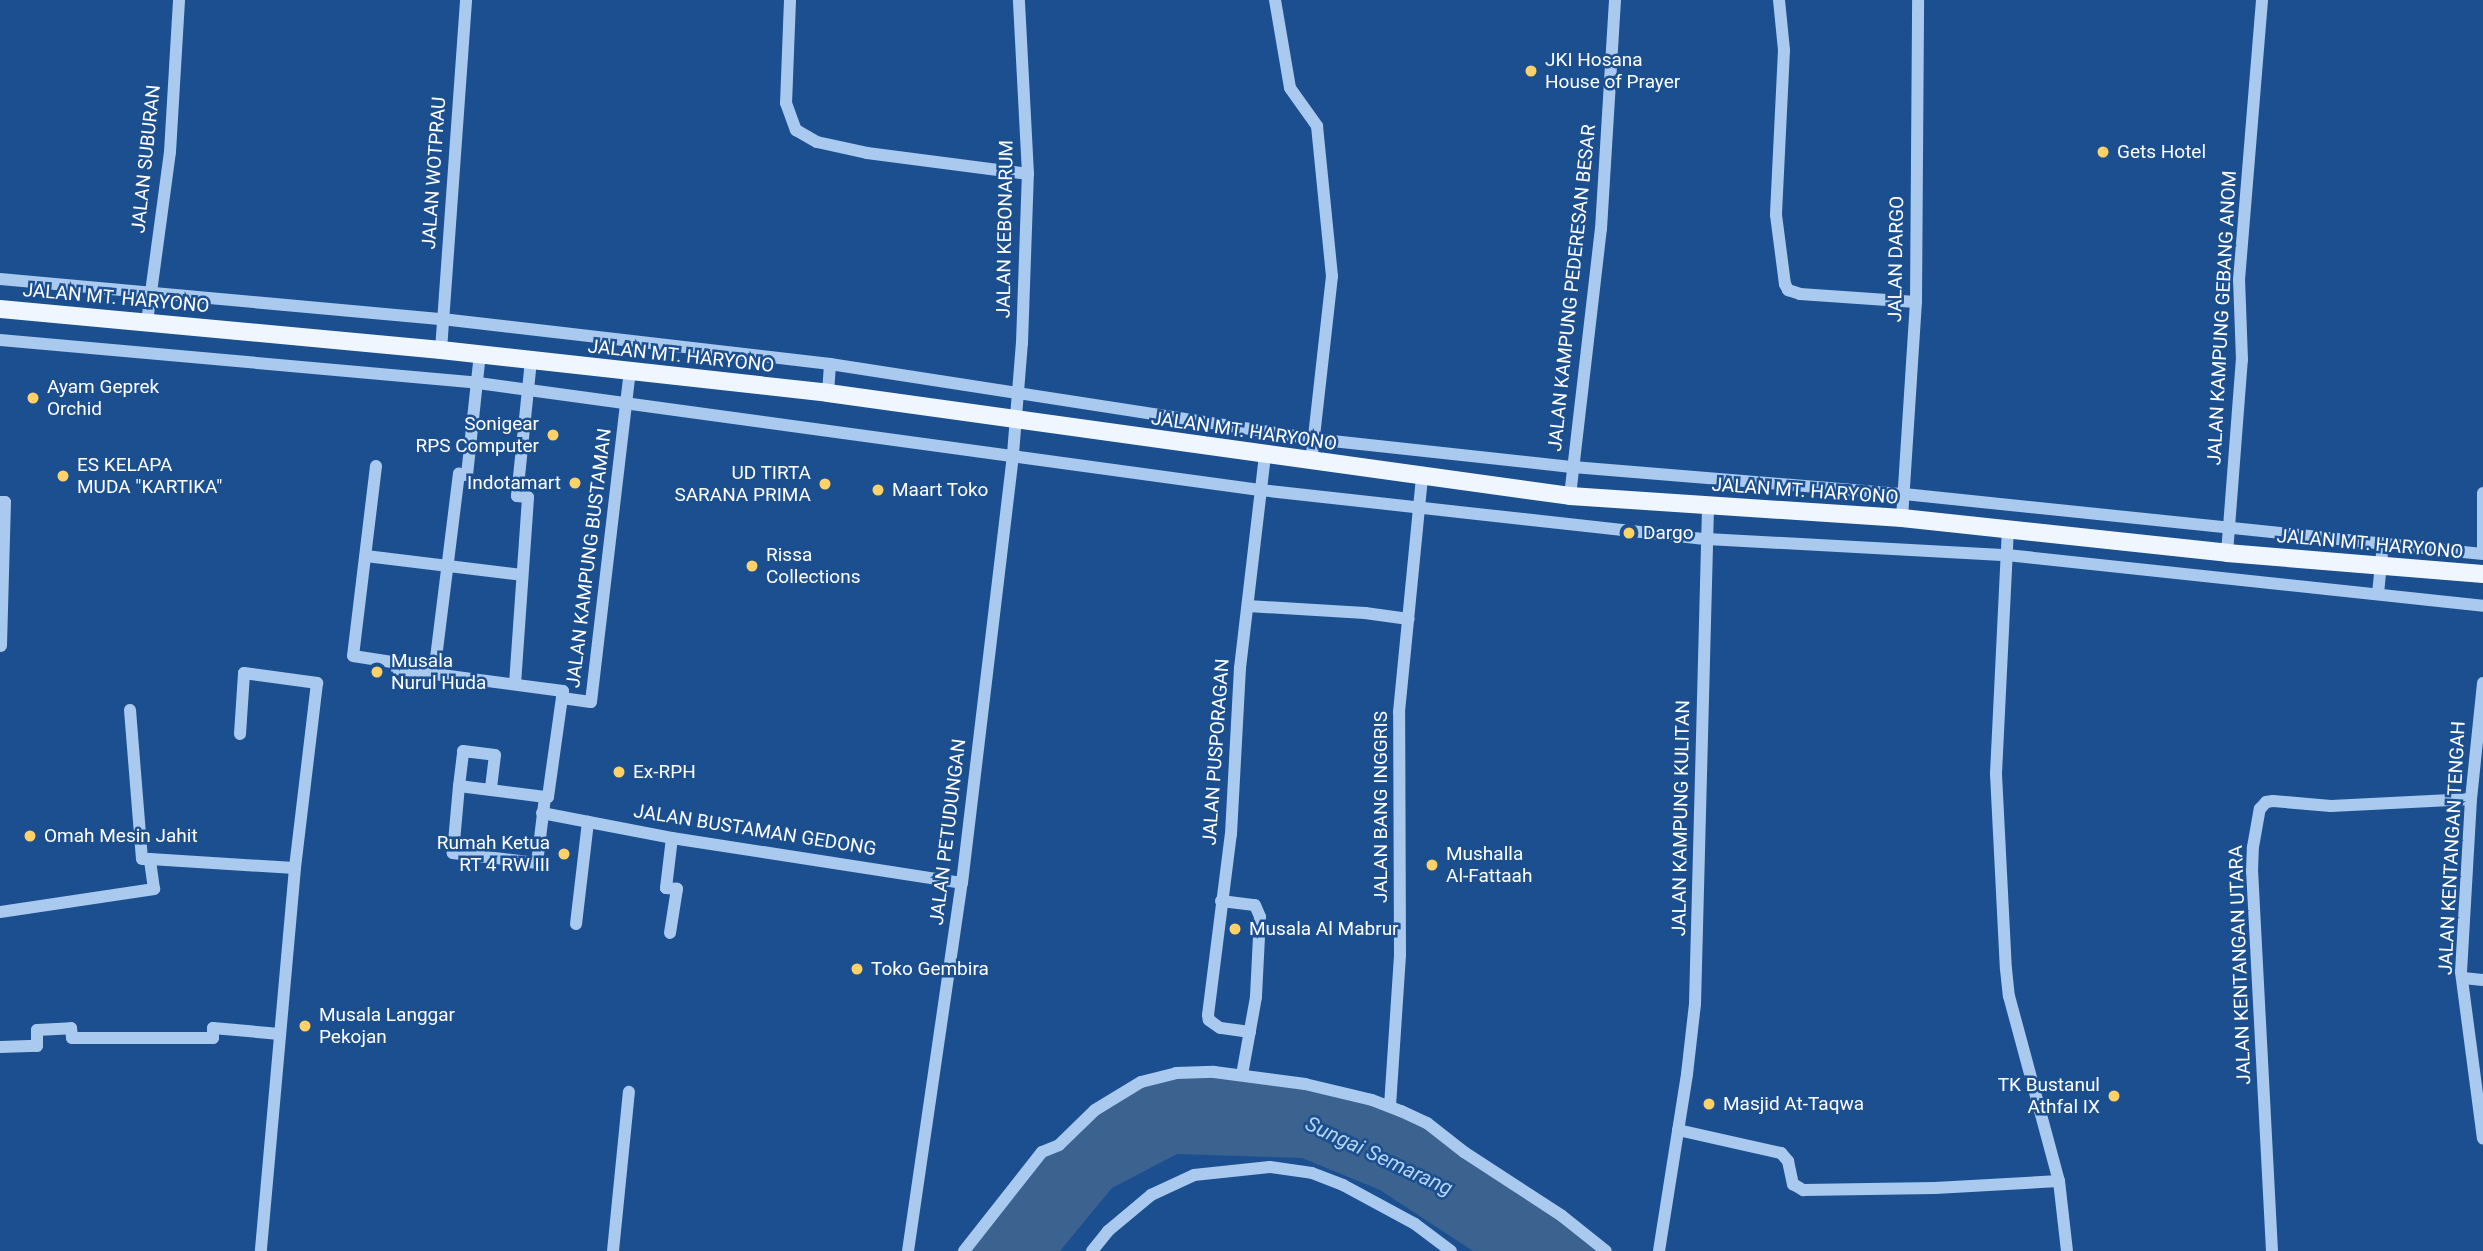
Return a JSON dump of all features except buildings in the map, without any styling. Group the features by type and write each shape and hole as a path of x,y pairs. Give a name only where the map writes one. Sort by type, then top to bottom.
{"main road":[{"name":"JALAN MT. HARYONO","path":"0,309 441,350 828,393 1265,456 1570,496 1902,518 2227,554 2483,574"}],"street":[{"name":"JALAN SUBURAN","path":"147,322 170,152 179,0"},
{"name":"JALAN WOTPRAU","path":"441,350 466,0"},
{"path":"790,0 786,103 796,130 817,142 867,153 1028,174"},
{"name":"JALAN KEBONARUM","path":"1016,418 1028,174 1019,0"},
{"path":"1275,0 1290,88 1317,126 1332,276 1311,462"},
{"name":"JALAN KAMPUNG PEDERESAN BESAR","path":"1570,496 1601,229 1615,0"},
{"path":"1779,0 1784,60 1777,240 1785,284 1788,289 1800,294 1916,302"},
{"name":"JALAN DARGO","path":"1902,518 1916,302 1918,0"},
{"name":"JALAN KAMPUNG GEBANG ANOM","path":"2227,554 2242,359 2239,280 2262,0"},
{"path":"0,279 442,319 830,364 1314,439 1573,467 1904,494 2483,552 2483,493"},
{"path":"0,340 478,383 626,405 1013,454 1260,490 1707,539 2007,555 2483,606"},
{"path":"434,674 459,474 467,475 480,354"},
{"path":"515,684 528,497 517,496 531,360"},
{"path":"828,393 830,364"},
{"name":"JALAN KAMPUNG BUSTAMAN","path":"545,797 548,797 562,698 591,702 630,372"},
{"name":"JALAN PETUDUNGAN","path":"908,1251 962,883 1016,418"},
{"name":"JALAN PUSPORAGAN","path":"1250,1032 1220,1028 1209,1020 1231,834 1240,668 1265,456"},
{"path":"376,466 353,656 398,663 397,669 563,691 562,698"},
{"name":"JALAN BANG INGGRIS","path":"1390,1106 1400,955 1399,712 1422,477"},
{"path":"0,502 5,502 1,646"},
{"name":"JALAN KAMPUNG KULITAN","path":"1658,1251 1695,1004 1708,506"},
{"path":"2141,543 2143,518"},
{"path":"2008,528 1996,774 2008,996 2059,1181 2067,1251"},
{"path":"2378,594 2383,543"},
{"path":"366,556 522,575"},
{"path":"1248,606 1365,613 1409,619"},
{"path":"240,734 244,673 317,683 295,868 261,1251"},
{"name":"JALAN KENTANGAN TENGAH","path":"2483,683 2471,799 2463,978 2483,1139"},
{"path":"130,710 142,859 295,868"},
{"path":"460,786 545,797 537,863 453,853 463,751 495,755 491,789"},
{"name":"JALAN KENTANGAN UTARA","path":"2272,1251 2252,872 2253,846 2260,809 2266,802 2273,801 2331,806 2471,799"},
{"name":"JALAN BUSTAMAN GEDONG","path":"542,813 672,838 962,883"},
{"path":"576,924 588,822"},
{"path":"670,933 677,889 666,888 672,838"},
{"path":"0,912 154,889 150,859"},
{"path":"1221,901 1255,905 1260,917 1256,997 1242,1075"},
{"path":"2463,978 2483,980"},
{"path":"0,1046 37,1045 37,1030 72,1028 72,1038 213,1038 213,1028 280,1034"},
{"path":"964,1251 1042,1152 1059,1144 1105,1102 1142,1082 1176,1073 1242,1075 1312,1085 1390,1106 1427,1122 1464,1152 1562,1216 1606,1251"},
{"path":"613,1251 629,1092"},
{"path":"1678,1130 1781,1153 1788,1161 1793,1184 1803,1190 1935,1188 2059,1181"},
{"path":"1092,1251 1108,1231 1151,1195 1194,1175 1270,1167 1312,1173 1343,1185 1415,1224 1451,1251"}],"water":[{"name":"Sungai Semarang","path":"1177,1075 1255,1078 1372,1103 1425,1125 1561,1219 1600,1251 1473,1251 1380,1190 1302,1158 1177,1154 1112,1188 1060,1251 968,1251 1046,1152 1104,1104 1144,1083"}],"place":[{"name":"JKI Hosana House of Prayer","path":"1531,71"},
{"name":"Gets Hotel","path":"2103,152"},
{"name":"Ayam Geprek Orchid","path":"33,398"},
{"name":"Sonigear RPS Computer","path":"553,435"},
{"name":"ES KELAPA MUDA \"KARTIKA\"","path":"63,476"},
{"name":"Indotamart","path":"575,483"},
{"name":"UD TIRTA SARANA PRIMA","path":"825,484"},
{"name":"Maart Toko","path":"878,490"},
{"name":"Dargo","path":"1629,533"},
{"name":"Rissa Collections","path":"752,566"},
{"name":"Musala Nurul Huda","path":"377,672"},
{"name":"Ex-RPH","path":"619,772"},
{"name":"Omah Mesin Jahit","path":"30,836"},
{"name":"Rumah Ketua RT 4 RW III","path":"564,854"},
{"name":"Mushalla Al-Fattaah","path":"1432,865"},
{"name":"Musala Al Mabrur","path":"1235,929"},
{"name":"Toko Gembira","path":"857,969"},
{"name":"Musala Langgar Pekojan","path":"305,1026"},
{"name":"TK Bustanul Athfal IX","path":"2114,1096"},
{"name":"Masjid At-Taqwa","path":"1709,1104"}]}
